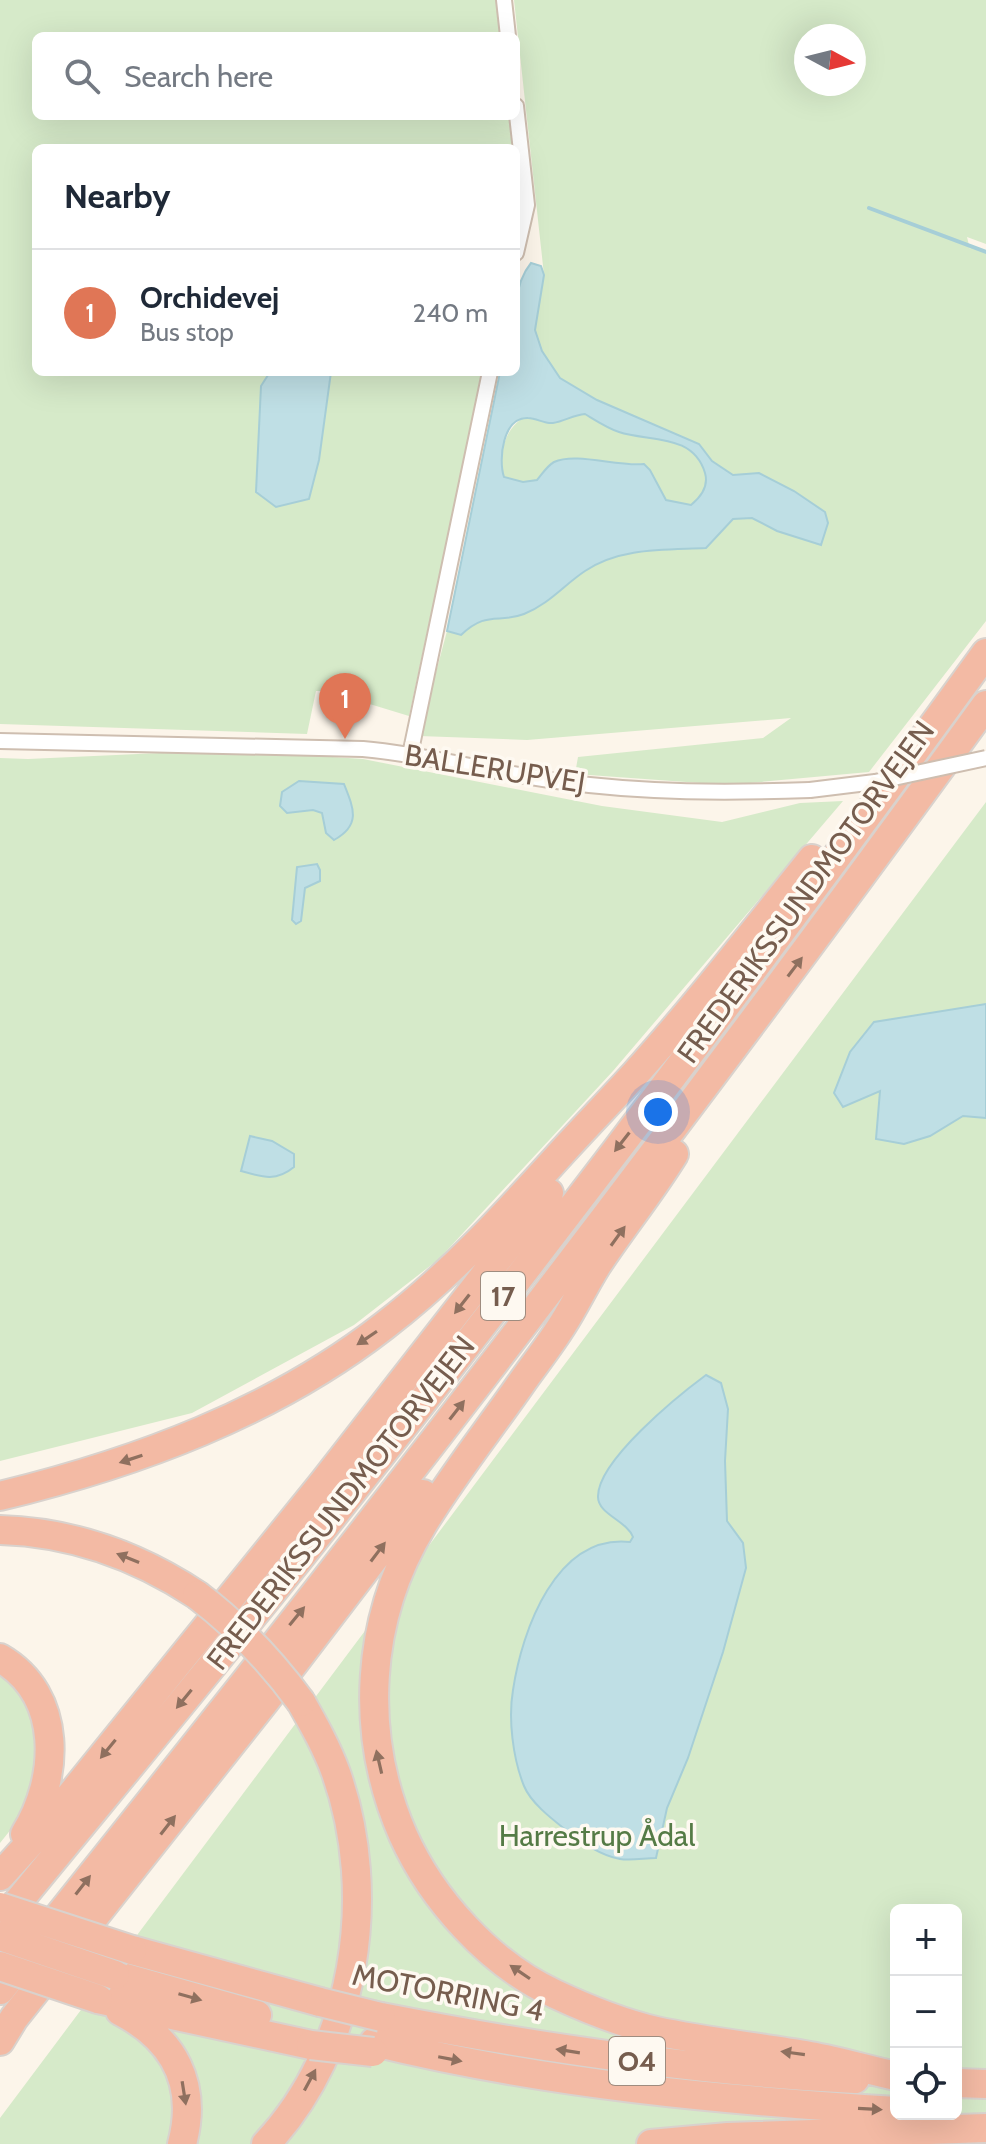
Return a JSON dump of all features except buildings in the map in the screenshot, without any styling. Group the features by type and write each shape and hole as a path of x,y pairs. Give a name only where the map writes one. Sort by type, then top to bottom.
{"highway":[{"name":"FREDERIKSSUNDMOTORVEJEN","path":"0,1924 295,1563 427,1395 637,1122 986,653"},
{"name":"FREDERIKSSUNDMOTORVEJEN","path":"0,1990 341,1561 748,1029 986,705"},
{"path":"0,1496 68,1479 162,1448 272,1397 384,1327 492,1231 637,1073 888,765 948,706"},
{"path":"0,2041 14,2018 265,1701 597,1265 652,1189 748,1029"},
{"path":"0,1874 50,1821 323,1483 597,1130 637,1073"},
{"path":"597,1265 562,1325 422,1524 397,1573 383,1615 375,1657 373,1709 377,1755 391,1807 412,1855 438,1898 470,1932 551,1993 602,2014 654,2030 812,2056 890,2077"},
{"path":"0,1530 23,1530 81,1541 131,1558 171,1577 197,1595 251,1641 277,1670 301,1702 330,1760 346,1810 355,1855 355,1942 339,2021 300,2100 266,2144"},
{"path":"0,1658 27,1681 39,1698 48,1720 51,1750 47,1786 36,1816 0,1874"},
{"name":"MOTORRING 4","path":"0,1907 225,1978 316,2026"},
{"name":"MOTORRING 4","path":"0,1936 115,1975 316,2026 376,2037 501,2040 656,2064 793,2076 890,2079"},
{"path":"0,1966 98,1999 155,2032 181,2073 187,2099 182,2144"},
{"path":"98,1999 316,2026"},
{"name":"MOTORRING 4","path":"376,2037 412,2051 495,2068 653,2092 890,2111"},
{"path":"962,2083 986,2084"},
{"path":"962,2112 986,2113"},
{"path":"651,2144 728,2137 986,2128"}],"street":[{"path":"504,0 508,32"},
{"path":"518,120 527,205 520,236"},
{"path":"410,755 489,376"},
{"name":"BALLERUPVEJ","path":"0,741 311,747 410,755 562,782 724,793 810,790 875,782 986,758"}],"green space":[{"path":"0,0 497,0 500,32 32,32 32,120 509,120 512,144 32,144 32,376 482,376 409,716 327,691 316,691 307,734 0,724"},
{"path":"514,0 986,0 986,244 967,237 970,249 971,246 986,253 986,621 869,772 728,785 575,774 578,757 763,738 791,718 527,740 419,736 447,631 461,635 486,620 524,614 549,600 585,571 613,558 644,551 706,548 733,519 752,518 777,531 820,545 825,512 759,473 733,475 712,461 699,444 597,400 560,378 542,351 535,330 544,275 520,32 517,32"},
{"path":"585,414 619,432 669,441 691,451 705,473 706,483 700,495 691,505 666,500 644,464 552,462 537,480 523,482 504,477 504,443 518,422 525,417 554,422"},
{"path":"182,752 363,759 602,806 722,822 800,803 843,801 613,1071 439,1259 354,1325 192,1413 0,1461 0,758"},
{"name":"Harrestrup Ådal","path":"986,802 986,2144 0,2144 0,2118"},
{"path":"0,1673 11,1679 26,1704 40,1740 33,1792 16,1823 0,1843"}],"water":[{"path":"531,263 541,266 544,275 535,330 542,351 560,378 597,400 699,444 712,461 733,475 759,473 794,491 825,512 828,523 821,545 777,531 752,518 733,519 706,548 644,551 613,558 585,571 549,600 524,614 486,620 461,635 447,631 499,376 520,376 520,284","holes":["585,414 631,435 669,441 691,451 705,473 706,483 701,495 691,505 666,500 644,464 563,459 552,463 537,480 523,482 504,477 504,440 513,424 520,420 528,418 553,423"]},
{"path":"267,376 330,376 319,460 309,499 276,507 256,492 261,386"},
{"path":"299,781 344,784 353,816 343,834 334,840 326,833 322,813 313,810 287,813 280,806 282,792"},
{"path":"317,864 320,881 305,888 301,921 296,924 292,920 297,867"},
{"path":"986,1004 986,1118 963,1116 930,1136 904,1144 876,1139 880,1091 843,1107 834,1093 850,1052 874,1022"},
{"path":"250,1136 272,1141 294,1154 294,1167 275,1176 241,1171"},
{"path":"706,1375 721,1383 728,1409 725,1461 727,1521 743,1543 746,1568 723,1652 688,1758 667,1808 656,1858 620,1859 599,1852 578,1839 542,1810 527,1792 512,1739 513,1690 534,1615 563,1569 582,1553 604,1544 630,1542 633,1537 599,1503 601,1482 642,1430"}],"waterway":[{"path":"869,208 986,252"}],"place":[{"name":"Orchidevej","path":"345,739"}]}
